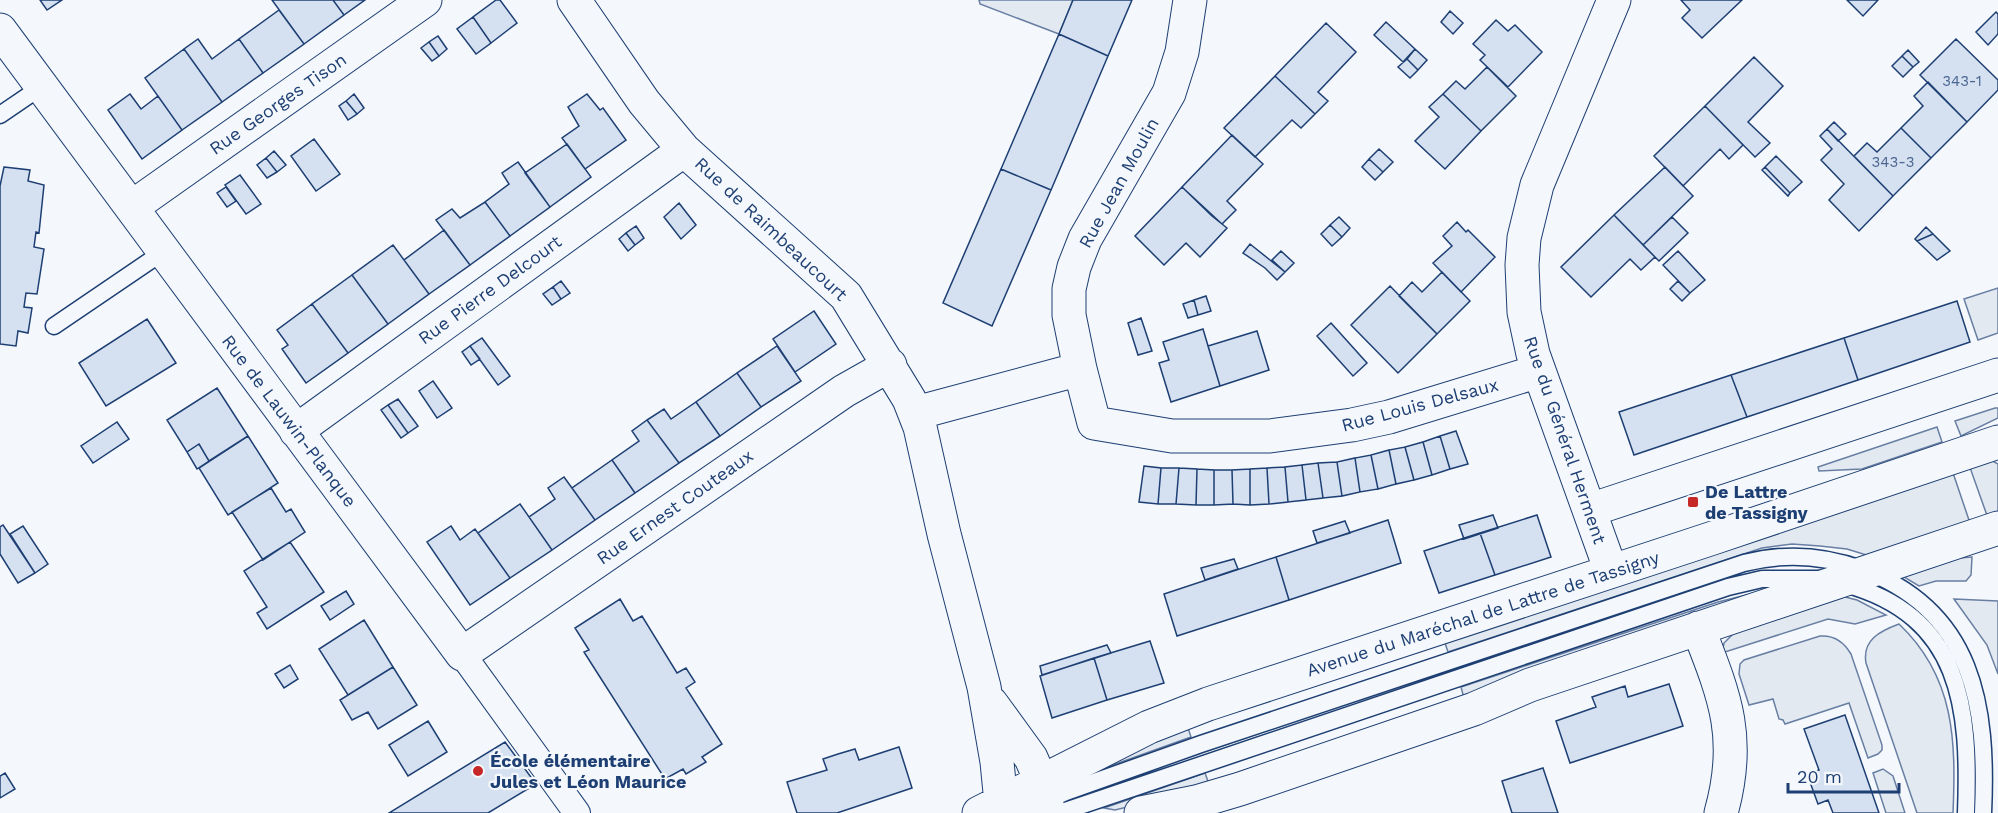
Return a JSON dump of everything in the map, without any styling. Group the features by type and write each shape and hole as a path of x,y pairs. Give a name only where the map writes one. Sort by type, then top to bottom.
{"street":[{"name":"Rue Georges Tison","path":"132,207 425,0"},
{"name":"Rue de Raimbeaucourt","path":"574,0 644,102 684,150 846,296 890,365 916,413 967,626 984,687 997,762 1024,806"},
{"name":"Rue Jean Moulin","path":"1080,369 1069,315 1069,289 1074,267 1085,239 1169,93 1182,52 1190,0"},
{"name":"Rue du Général Herment","path":"1611,571 1539,371 1524,312 1522,265 1524,238 1537,185 1614,0"},
{"name":"Rue de Lauwin-Planque","path":"0,30 577,813"},
{"name":"Rue Pierre Delcourt","path":"296,431 684,150"},
{"name":"Rue Ernest Couteaux","path":"462,654 844,391 890,365"},
{"name":"Rue Louis Delsaux","path":"1080,369 1094,423 1172,436 1226,437 1270,436 1352,425 1427,406 1539,371"},
{"path":"916,413 1080,369"},
{"path":"1590,510 1998,375"},
{"name":"Avenue du Maréchal de Lattre de Tassigny","path":"1024,806 1149,727 1208,704 1998,442"},
{"path":"1141,813 1196,802 1240,789 1474,709 1530,685 1998,528"},
{"path":"1698,628 1726,709 1731,733 1729,773 1721,813"},
{"name":"Rue de Raimbeaucourt","path":"984,687 997,713 1024,748 1024,806"}],"lane":[{"path":"0,115 41,87"},
{"path":"54,326 163,252"},
{"path":"1024,806 1310,706 1744,563 1770,558 1800,557 1832,561 1868,571 1890,582 1918,599 1951,636 1965,663 1976,694 1983,765 1983,813"},
{"path":"1024,806 1728,587 1762,579 1783,578 1819,579 1872,592 1903,610 1925,629 1945,658 1957,687 1965,718 1968,760 1966,813"}],"shaded area":[{"path":"979,0 1073,0 1059,34 980,4"},
{"path":"1998,288 1998,333 1978,340 1964,299"},
{"path":"1998,408 1998,418 1961,436 1955,421"},
{"path":"1937,427 1942,442 1862,469 1819,471 1818,467"},
{"path":"1991,460 1998,464 1998,517 1989,521 1968,462"},
{"path":"1951,467 1971,526 1876,558 1847,549 1820,546 1792,544 1762,548 1448,652 1443,637"},
{"path":"1972,557 1971,575 1966,581 1936,581 1919,586 1904,577 1959,558"},
{"path":"1762,591 1465,702 1461,687 1718,602"},
{"path":"1845,597 1857,600 1886,615 1855,624 1828,619 1722,653 1724,643 1734,633"},
{"path":"1954,599 1998,601 1998,674 1987,645"},
{"path":"1899,624 1918,644 1931,666 1948,711 1954,761 1953,813 1917,813 1866,663 1865,655 1870,642 1879,633"},
{"path":"1820,636 1838,640 1851,654 1882,745 1882,750 1878,754 1868,758 1849,703 1785,724 1779,719 1773,699 1749,705 1739,674 1740,664 1744,660"},
{"path":"1186,722 1191,737 1082,776"},
{"path":"1883,769 1893,776 1905,813 1886,813 1873,773"},
{"path":"1205,773 1210,787 1115,810 1104,808"}],"building":[{"path":"40,0 62,0 47,10"},
{"path":"272,0 333,0 344,15 304,44"},
{"path":"333,0 365,0 344,15"},
{"path":"496,0 500,0 517,23 491,43 473,17"},
{"path":"1073,0 1132,0 1108,56 1059,34"},
{"path":"1681,0 1742,0 1702,38 1682,18 1690,10"},
{"path":"1847,0 1878,0 1863,16"},
{"path":"279,10 304,44 263,73 239,39"},
{"path":"1450,11 1463,23 1453,34 1441,22"},
{"path":"1996,12 1998,14 1998,34 1988,45 1976,32"},
{"path":"473,17 491,43 476,54 457,29"},
{"path":"1496,20 1508,31 1515,25 1542,52 1508,87 1480,60 1485,55 1473,44"},
{"path":"1386,22 1415,49 1403,62 1374,35"},
{"path":"1326,23 1356,52 1318,92 1328,101 1315,114 1275,76"},
{"path":"1059,34 1108,56 1051,190 1001,169"},
{"path":"438,36 447,49 439,56 429,42"},
{"path":"198,39 212,59 239,39 263,73 222,102 184,49"},
{"path":"1956,39 1998,80 1998,90 1967,122 1920,75"},
{"path":"429,42 439,56 432,61 421,48"},
{"path":"184,49 222,102 182,130 145,78"},
{"path":"1415,49 1427,60 1418,70 1407,59"},
{"path":"1908,50 1919,62 1913,67 1902,56"},
{"path":"1902,56 1913,67 1903,77 1892,66"},
{"path":"1754,57 1783,86 1748,122 1770,143 1755,157 1705,106"},
{"path":"1407,59 1418,70 1410,78 1398,67"},
{"path":"1487,67 1516,96 1481,131 1443,94 1456,81 1465,89"},
{"path":"1275,76 1315,114 1301,128 1292,120 1255,157 1224,128"},
{"path":"1928,82 1967,122 1931,158 1901,128 1923,106 1914,96"},
{"path":"130,94 141,109 158,96 182,130 142,159 108,110"},
{"path":"354,94 364,108 357,114 346,101"},
{"path":"587,94 600,110 603,108 626,140 585,169 562,138 579,126 568,107"},
{"path":"1443,94 1481,131 1445,169 1415,141 1439,117 1429,107"},
{"path":"346,101 357,114 348,120 339,106"},
{"path":"1705,106 1743,145 1729,159 1720,149 1683,186 1654,156"},
{"path":"1834,122 1846,134 1838,141 1827,129"},
{"path":"1901,128 1931,158 1893,196 1854,156 1867,143 1877,152"},
{"path":"1827,129 1893,196 1859,231 1829,200 1844,184 1821,160 1832,149 1820,136"},
{"path":"1232,135 1263,164 1227,201 1236,210 1222,224 1182,187"},
{"path":"314,139 340,174 316,191 291,156"},
{"path":"567,144 591,177 550,207 525,173"},
{"path":"1379,149 1393,162 1383,172 1369,159"},
{"path":"274,151 286,165 277,172 266,158"},
{"path":"1776,156 1802,182 1790,193 1765,167"},
{"path":"266,158 277,172 267,178 257,165"},
{"path":"1369,159 1383,172 1375,180 1362,167"},
{"path":"518,162 550,207 510,236 485,202 509,184 502,173"},
{"path":"4,167 30,170 28,181 44,185 39,233 36,232 34,247 44,249 37,294 26,293 24,307 32,308 28,333 18,331 16,346 0,344 0,186"},
{"path":"1665,167 1693,196 1643,245 1614,215"},
{"path":"1765,167 1790,193 1788,196 1762,170"},
{"path":"1001,169 1051,190 992,326 943,303"},
{"path":"240,175 261,204 246,214 225,185"},
{"path":"226,187 236,201 227,207 217,193"},
{"path":"1182,187 1227,228 1200,257 1186,243 1164,265 1135,236"},
{"path":"485,202 510,236 470,265 436,220 452,209 460,218"},
{"path":"679,203 696,225 681,239 664,217"},
{"path":"1614,215 1655,257 1641,270 1630,259 1591,297 1561,267"},
{"path":"1339,217 1350,228 1342,237 1330,225"},
{"path":"1672,217 1688,233 1659,261 1643,245"},
{"path":"1457,222 1495,257 1461,292 1433,263 1452,246 1443,236"},
{"path":"1330,225 1342,237 1332,246 1321,234"},
{"path":"636,226 644,238 635,245 626,233"},
{"path":"1926,227 1933,234 1917,241 1915,239"},
{"path":"444,230 470,265 429,294 404,260"},
{"path":"626,233 635,245 628,251 619,239"},
{"path":"1933,234 1950,251 1937,260 1917,241"},
{"path":"1250,244 1285,272 1277,280 1265,268 1243,253"},
{"path":"393,245 429,294 388,324 352,275"},
{"path":"1281,251 1294,263 1285,272 1272,260"},
{"path":"1678,251 1705,280 1690,293 1663,265"},
{"path":"1442,272 1470,301 1437,334 1399,296 1412,282 1422,292"},
{"path":"352,275 388,324 348,353 312,304"},
{"path":"561,281 570,293 561,299 553,287"},
{"path":"1678,281 1690,293 1682,301 1670,289"},
{"path":"1390,286 1437,334 1398,373 1351,325"},
{"path":"553,287 561,299 552,305 543,294"},
{"path":"1206,296 1211,311 1198,315 1194,300"},
{"path":"1194,300 1198,315 1188,318 1183,304"},
{"path":"1957,301 1970,342 1858,380 1844,338"},
{"path":"312,304 348,353 306,383 282,349 288,345 277,330"},
{"path":"814,311 836,344 795,372 773,339"},
{"path":"1141,318 1152,351 1138,355 1128,323"},
{"path":"147,319 176,363 106,406 79,363"},
{"path":"1331,323 1367,363 1353,376 1317,336"},
{"path":"1203,329 1220,386 1171,402 1159,363 1169,360 1163,342"},
{"path":"1257,331 1269,370 1220,386 1208,346"},
{"path":"482,338 510,376 498,385 470,346"},
{"path":"1844,338 1858,380 1747,417 1731,375"},
{"path":"470,346 480,359 471,365 462,352"},
{"path":"777,346 801,381 761,407 737,373"},
{"path":"737,373 761,407 720,436 696,402"},
{"path":"1731,375 1747,417 1634,455 1619,412"},
{"path":"433,381 452,408 437,418 419,391"},
{"path":"217,388 248,436 209,461 199,444 187,452 167,420"},
{"path":"398,399 418,426 408,433 388,405"},
{"path":"696,402 720,436 679,463 647,420 664,409 671,419"},
{"path":"388,405 408,433 401,438 381,410"},
{"path":"647,420 679,463 635,493 612,460 639,441 632,431"},
{"path":"117,422 129,439 93,463 81,446"},
{"path":"1456,431 1468,464 1450,469 1440,436"},
{"path":"248,436 278,483 228,515 199,468"},
{"path":"1440,436 1450,469 1432,475 1423,442"},
{"path":"1423,442 1432,475 1414,480 1405,447"},
{"path":"199,444 209,461 197,469 187,452"},
{"path":"1405,447 1414,480 1396,484 1389,450"},
{"path":"1389,450 1396,484 1378,489 1371,455"},
{"path":"1371,455 1378,489 1360,492 1355,458"},
{"path":"1355,458 1360,492 1342,496 1337,462"},
{"path":"612,460 635,493 595,520 572,488"},
{"path":"1337,462 1342,496 1323,498 1318,463"},
{"path":"1318,463 1323,498 1306,500 1302,465"},
{"path":"1302,465 1306,500 1288,502 1285,467"},
{"path":"1144,466 1161,468 1158,504 1139,502"},
{"path":"1285,467 1288,502 1269,504 1267,468"},
{"path":"1161,468 1179,468 1176,504 1158,504"},
{"path":"1179,468 1197,469 1196,505 1176,504"},
{"path":"1267,468 1269,504 1250,505 1250,469"},
{"path":"1197,469 1214,470 1214,505 1196,505"},
{"path":"1250,469 1250,505 1233,504 1232,470"},
{"path":"1214,470 1232,470 1233,504 1214,505"},
{"path":"564,477 595,520 552,550 529,517 555,499 548,488"},
{"path":"271,488 286,512 291,509 305,532 263,560 232,512"},
{"path":"520,504 552,550 510,578 478,533"},
{"path":"1493,515 1498,528 1464,539 1459,525"},
{"path":"1537,515 1551,557 1495,575 1480,533"},
{"path":"1388,520 1401,563 1289,600 1276,557"},
{"path":"1345,521 1350,533 1317,543 1313,531"},
{"path":"3,525 35,573 18,583 0,554 0,527"},
{"path":"23,526 48,564 35,573 10,534"},
{"path":"451,526 460,540 475,529 510,578 470,605 427,542"},
{"path":"1480,533 1495,575 1439,593 1424,551"},
{"path":"290,542 324,592 267,629 257,613 267,607 244,571"},
{"path":"1276,557 1289,600 1177,636 1164,594"},
{"path":"1234,559 1238,569 1205,580 1201,568"},
{"path":"346,591 354,604 330,620 321,606"},
{"path":"620,599 633,621 642,616 677,673 686,668 695,682 686,688 722,744 702,757 706,762 686,774 683,769 665,779 584,652 589,650 575,628"},
{"path":"364,620 393,667 348,695 319,649"},
{"path":"1150,641 1164,683 1107,700 1094,658"},
{"path":"1107,645 1111,653 1042,675 1040,666"},
{"path":"1094,658 1107,700 1052,718 1040,676"},
{"path":"290,665 298,679 284,688 275,674"},
{"path":"393,667 417,705 378,729 368,712 352,720 340,700"},
{"path":"1669,684 1683,726 1570,763 1556,721 1596,707 1592,697 1625,686 1628,697"},
{"path":"1845,715 1879,813 1833,813 1828,800 1818,804 1807,774 1819,770 1804,729"},
{"path":"428,721 447,752 408,776 389,745"},
{"path":"505,742 536,784 488,813 389,813"},
{"path":"899,747 912,788 837,813 797,813 787,782 827,770 823,759 838,754 855,749 859,760"},
{"path":"1543,768 1558,813 1512,813 1502,781"},
{"path":"5,773 15,789 0,798 0,776"}],"place":[{"name":"De Lattre de Tassigny","path":"1693,502"},
{"name":"École élémentaire Jules et Léon Maurice","path":"478,771"}]}
